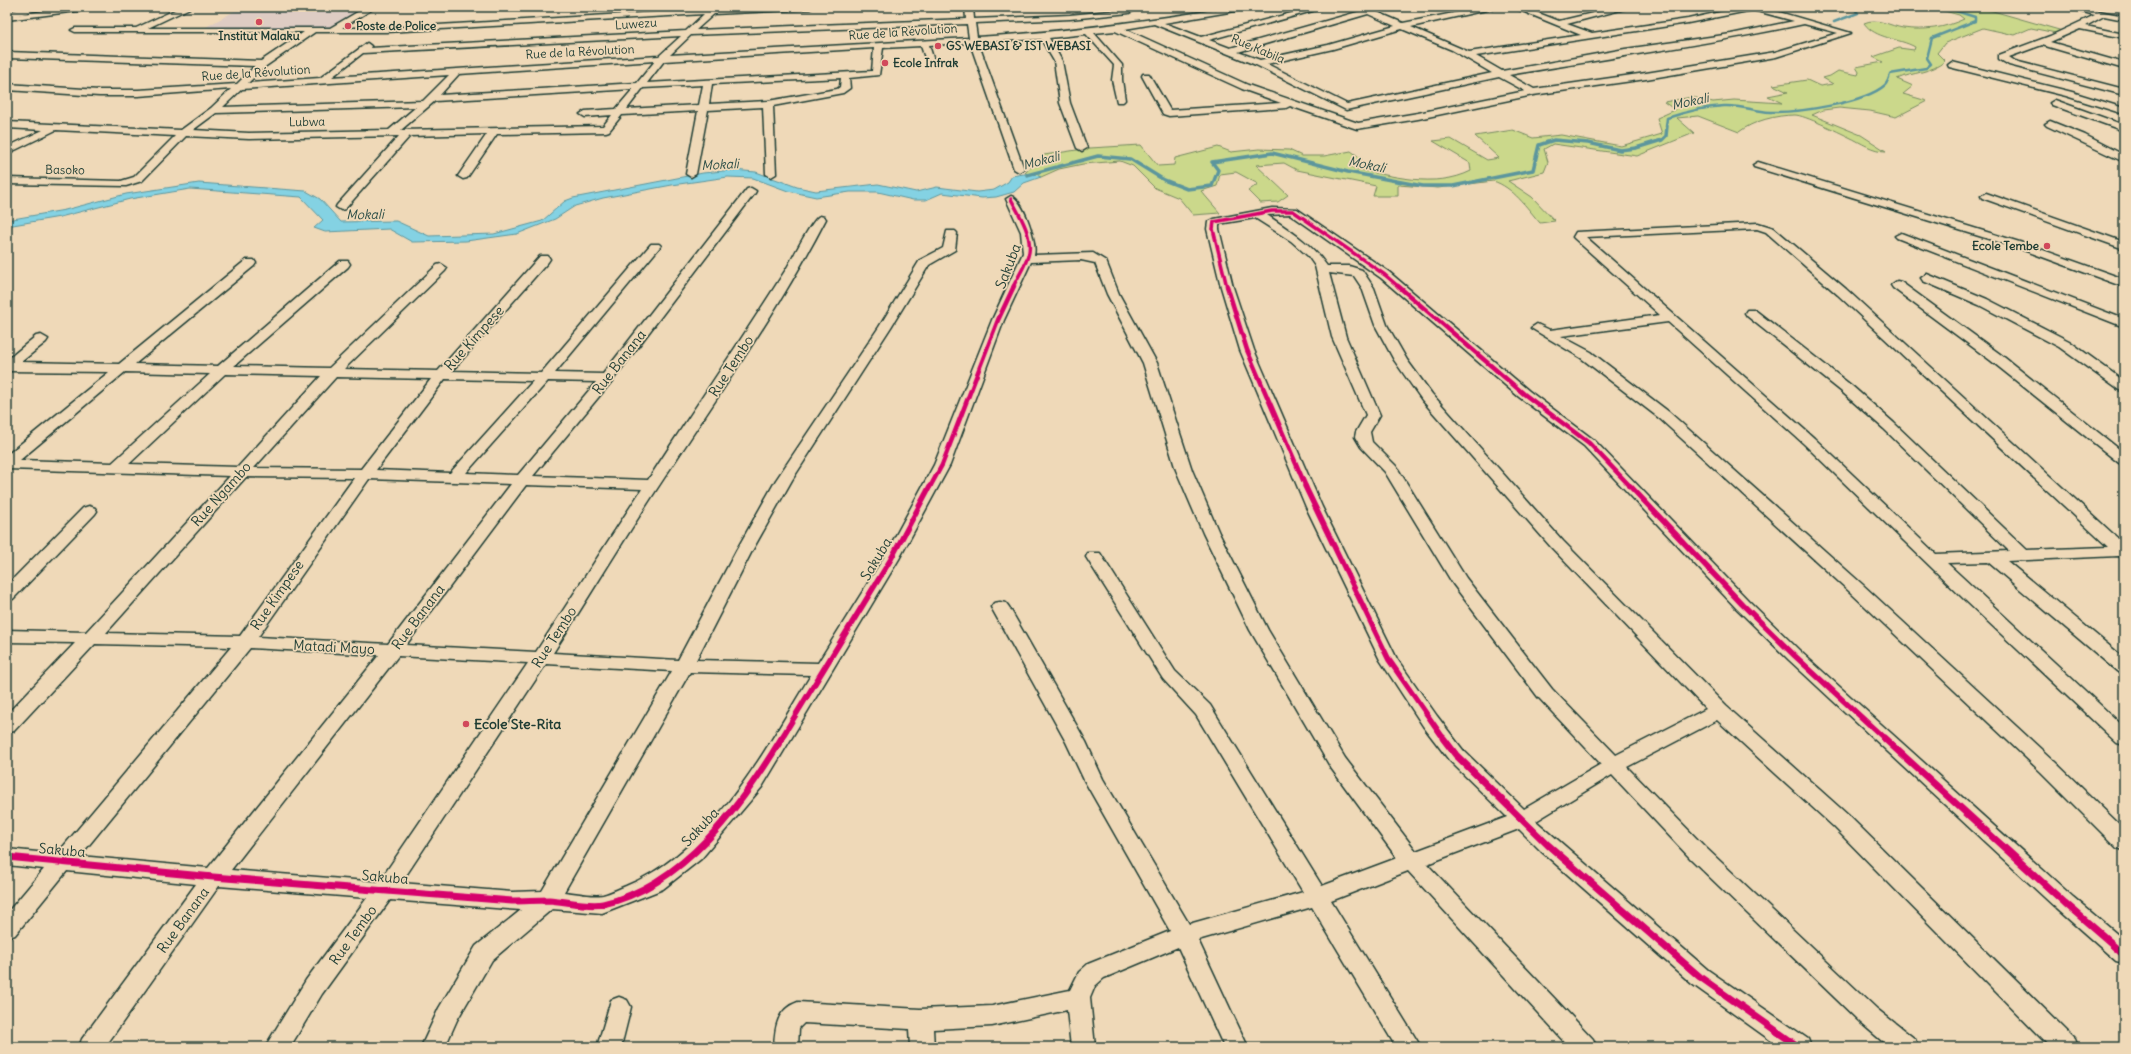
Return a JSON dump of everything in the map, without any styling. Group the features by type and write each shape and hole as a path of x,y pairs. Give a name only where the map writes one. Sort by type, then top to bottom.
{"highway":[{"path":"7,13 23,7"},
{"path":"7,13 38,7"}],"street":[{"path":"7,13 93,7"},
{"path":"133,31 188,7"},
{"path":"332,30 372,7"},
{"path":"588,17 594,7"},
{"path":"75,30 388,30 712,9 796,30 810,7"},
{"path":"969,7 973,40 1019,169"},
{"path":"1035,7 1061,34"},
{"name":"Rue Kabila","path":"1120,7 1260,63 1344,106 1350,106 1499,74"},
{"name":"Rue de la Révolution","path":"7,86 120,94 565,64 661,60 796,30 879,46 1044,36 1089,32 1248,7"},
{"path":"1201,40 1323,7"},
{"path":"1357,7 1443,42 1533,92"},
{"path":"1230,51 1367,12 1393,7"},
{"path":"1260,63 1330,47 1403,26 1496,7"},
{"path":"1519,7 1592,36"},
{"path":"1559,23 1628,7"},
{"path":"1116,28 1238,84 1357,126 1418,116 1533,92 1776,54 1847,34 1844,31 1753,7 1688,21 1467,55"},
{"path":"2067,7 2124,18"},
{"path":"619,114 639,86 661,60 712,9"},
{"name":"Luwezu","path":"360,51 477,46 688,33 796,30 971,20 1135,14"},
{"path":"2102,14 2080,27 2047,42 2002,57 2012,63 2124,92"},
{"path":"1499,74 1626,52 1731,37 1804,21"},
{"path":"477,46 488,24"},
{"path":"2080,27 2124,36"},
{"path":"182,134 214,110 263,64 312,30"},
{"path":"323,80 388,30"},
{"path":"1089,32 1118,66 1119,70 1117,80 1120,100"},
{"path":"1044,36 1058,61 1065,103 1082,148"},
{"path":"565,64 581,40"},
{"path":"2047,42 2109,52"},
{"path":"2047,42 2124,66"},
{"path":"924,43 930,61"},
{"path":"214,110 429,101 639,86 875,74 879,46"},
{"path":"7,55 263,64"},
{"path":"1952,65 2069,94 2124,111"},
{"path":"392,134 429,101 456,72"},
{"path":"585,114 619,114 768,104 840,91 845,88 845,75"},
{"path":"1146,76 1166,112 1169,113 1293,104"},
{"path":"691,174 708,82"},
{"path":"2055,103 2124,128"},
{"path":"768,104 771,174"},
{"name":"Lubwa","path":"7,125 249,136 406,134 608,128 619,114"},
{"path":"2050,124 2081,136 2124,159"},
{"path":"7,151 54,128"},
{"path":"463,176 494,131"},
{"name":"Basoko","path":"7,181 122,184 138,179 182,134"},
{"path":"342,207 406,134"},
{"path":"1758,165 2022,246 2124,283"},
{"name":"Rue Banana","path":"92,1047 213,877 393,650 522,480 607,378 751,191"},
{"path":"1986,196 2124,246"},
{"name":"Sakuba","path":"7,857 213,877 386,889 512,901 548,900 609,902 655,882 694,853 719,826 755,782 822,669 891,559 942,465 998,320 1026,259 1030,242 1012,199"},
{"path":"1799,1047 1700,977 1548,846 1456,755 1405,684 1389,660 1314,507 1247,350 1227,287 1212,229 1214,222 1280,210 1293,211 1385,275 1524,394 1589,443 1742,604 1789,651 2065,903 2124,954"},
{"path":"1257,214 1295,238 1312,254 1322,270 1339,337 1373,415 1372,421 1363,432 1363,438 1374,455 1391,469 1459,580 1545,693 1698,853 1869,1016 1906,1047"},
{"name":"Rue Tembo","path":"277,1047 314,988 386,889 541,658 652,485 737,358 804,250 820,219"},
{"path":"2123,552 1842,292 1789,245 1765,227 1580,234 1579,237 1584,242 1809,441 1932,559 2124,738"},
{"path":"432,1047 447,1015 484,953 548,900 684,666 744,550 784,480 885,327 924,263 949,250 951,233"},
{"path":"1901,236 2124,322"},
{"path":"454,476 546,375 655,246"},
{"path":"1026,259 1081,256 1093,257 1100,261 1113,294 1150,363 1184,470 1211,533 1259,630 1338,763 1412,862 1584,1047"},
{"name":"Rue Kimpese","path":"7,929 245,642 365,474 441,375 544,259"},
{"path":"7,464 121,368 250,263"},
{"path":"115,468 222,370 344,264"},
{"name":"Rue Ngambo","path":"7,726 90,639 332,373 441,268"},
{"path":"1322,270 1349,270 1358,273 1368,288 1381,325 1401,360 1428,397 1557,544 1719,711 1841,821 2066,1047"},
{"path":"1927,278 1983,302 2064,344 2124,387"},
{"path":"1897,284 1995,357 2124,460"},
{"path":"1751,313 1847,389 1889,426 2024,555"},
{"path":"1671,318 1543,331 1586,355 1664,415 1856,588 1942,670 2048,767 2124,842"},
{"path":"8,366 41,339"},
{"path":"8,366 441,375 546,375 607,378"},
{"path":"7,464 241,472 454,476 652,485"},
{"path":"7,595 89,511"},
{"path":"1932,559 2123,552"},
{"path":"1990,556 2124,668"},
{"path":"1094,557 1169,675 1203,710 1409,1047"},
{"path":"1000,607 1076,742 1094,780 1184,935 1236,1047"},
{"name":"Matadi Mayo","path":"7,636 245,642 684,666 822,669"},
{"path":"1082,1047 1078,998 1087,979 1096,971 1184,935 1317,898 1521,820 1614,765 1719,711"},
{"path":"786,1047 787,1024 798,1012 920,1019 992,1016 1078,998"},
{"path":"609,1047 619,1007"},
{"path":"920,1019 922,1047"}],"shaded area":[{"name":"Institut Malaku","path":"242,7 370,7 333,28 204,28"}],"green space":[{"path":"1930,7 1979,7 2066,32 2061,34 2031,28 2015,35 1983,28 1945,43 1937,53 1945,61 1940,65 1897,79 1913,86 1903,94 1927,101 1896,117 1870,111 1839,108 1823,110 1812,115 1861,135 1886,151 1872,148 1822,124 1795,115 1765,119 1739,132 1698,116 1677,118 1694,133 1637,156 1553,144 1544,149 1548,162 1544,172 1508,181 1532,197 1555,221 1540,223 1513,193 1507,188 1493,181 1438,188 1398,185 1398,196 1373,196 1376,186 1297,170 1284,163 1256,165 1288,195 1278,202 1260,203 1248,191 1258,184 1236,172 1220,174 1217,186 1201,191 1220,213 1193,215 1179,198 1155,188 1133,166 1120,161 1083,164 1059,169 1041,177 1025,173 1044,155 1090,148 1141,145 1158,166 1174,165 1175,158 1218,147 1231,152 1259,149 1289,150 1302,156 1324,156 1351,151 1362,159 1352,162 1353,168 1413,179 1443,179 1471,171 1470,163 1433,141 1451,139 1487,160 1499,158 1475,136 1513,130 1533,138 1561,135 1621,146 1662,134 1657,118 1675,110 1664,102 1692,97 1713,102 1734,100 1782,103 1768,96 1788,92 1773,85 1807,80 1820,86 1833,84 1823,78 1838,71 1858,75 1859,72 1856,67 1883,62 1873,57 1899,48 1914,50 1915,47 1909,44 1874,32 1864,23 1869,21 1879,21 1903,28 1927,29 1942,27 1964,19 1959,15"}],"water":[{"path":"733,170 756,172 797,187 816,191 878,184 916,192 937,187 977,192 994,190 1008,182 1012,176 1030,174 1041,177 1024,183 1014,192 996,197 982,198 942,193 926,200 913,200 878,192 850,192 816,197 788,191 753,178 728,177 672,185 603,198 575,206 555,219 517,234 466,241 412,242 389,229 325,232 314,228 323,220 301,197 190,189 130,199 60,217 7,226 7,220 65,210 126,194 199,183 306,191 320,199 341,222 396,221 429,236 494,234 542,221 565,201 573,198 703,173"}],"waterway":[{"path":"1834,22 1858,13 1853,7"},
{"name":"Mokali","path":"1666,127 1667,118 1702,109 1730,106 1770,112 1797,111 1830,106 1862,97 1885,85 1890,74 1926,68 1931,64 1927,58 1932,38 1975,21 1975,17 1943,7"},
{"name":"Mokali","path":"1027,175 1098,156 1130,159 1164,180 1187,189 1212,186 1218,170 1212,162 1272,153 1348,172 1423,186 1453,186 1533,170 1539,145 1554,140 1588,143 1620,150 1636,148 1662,140 1666,136 1667,126"}],"cycle path":[{"path":"7,857 213,877 512,901 548,900 602,904 655,883 694,853 719,826 755,782 891,559 942,465 998,320 1029,253 1027,232 1011,199"},
{"path":"1799,1047 1700,977 1548,845 1456,755 1430,721 1389,660 1314,507 1247,350 1227,287 1213,229 1214,222 1272,211 1293,211 1385,275 1524,394 1589,443 1742,604 1795,656 2065,903 2124,954"}],"place":[{"name":"Institut Malaku","path":"259,22"},
{"name":"Poste de Police","path":"348,26"},
{"name":"GS WEBASI & IST WEBASI","path":"938,46"},
{"name":"Ecole Infrak","path":"885,63"},
{"name":"Ecole Tembe","path":"2047,246"},
{"name":"Ecole Ste-Rita","path":"466,724"}]}
